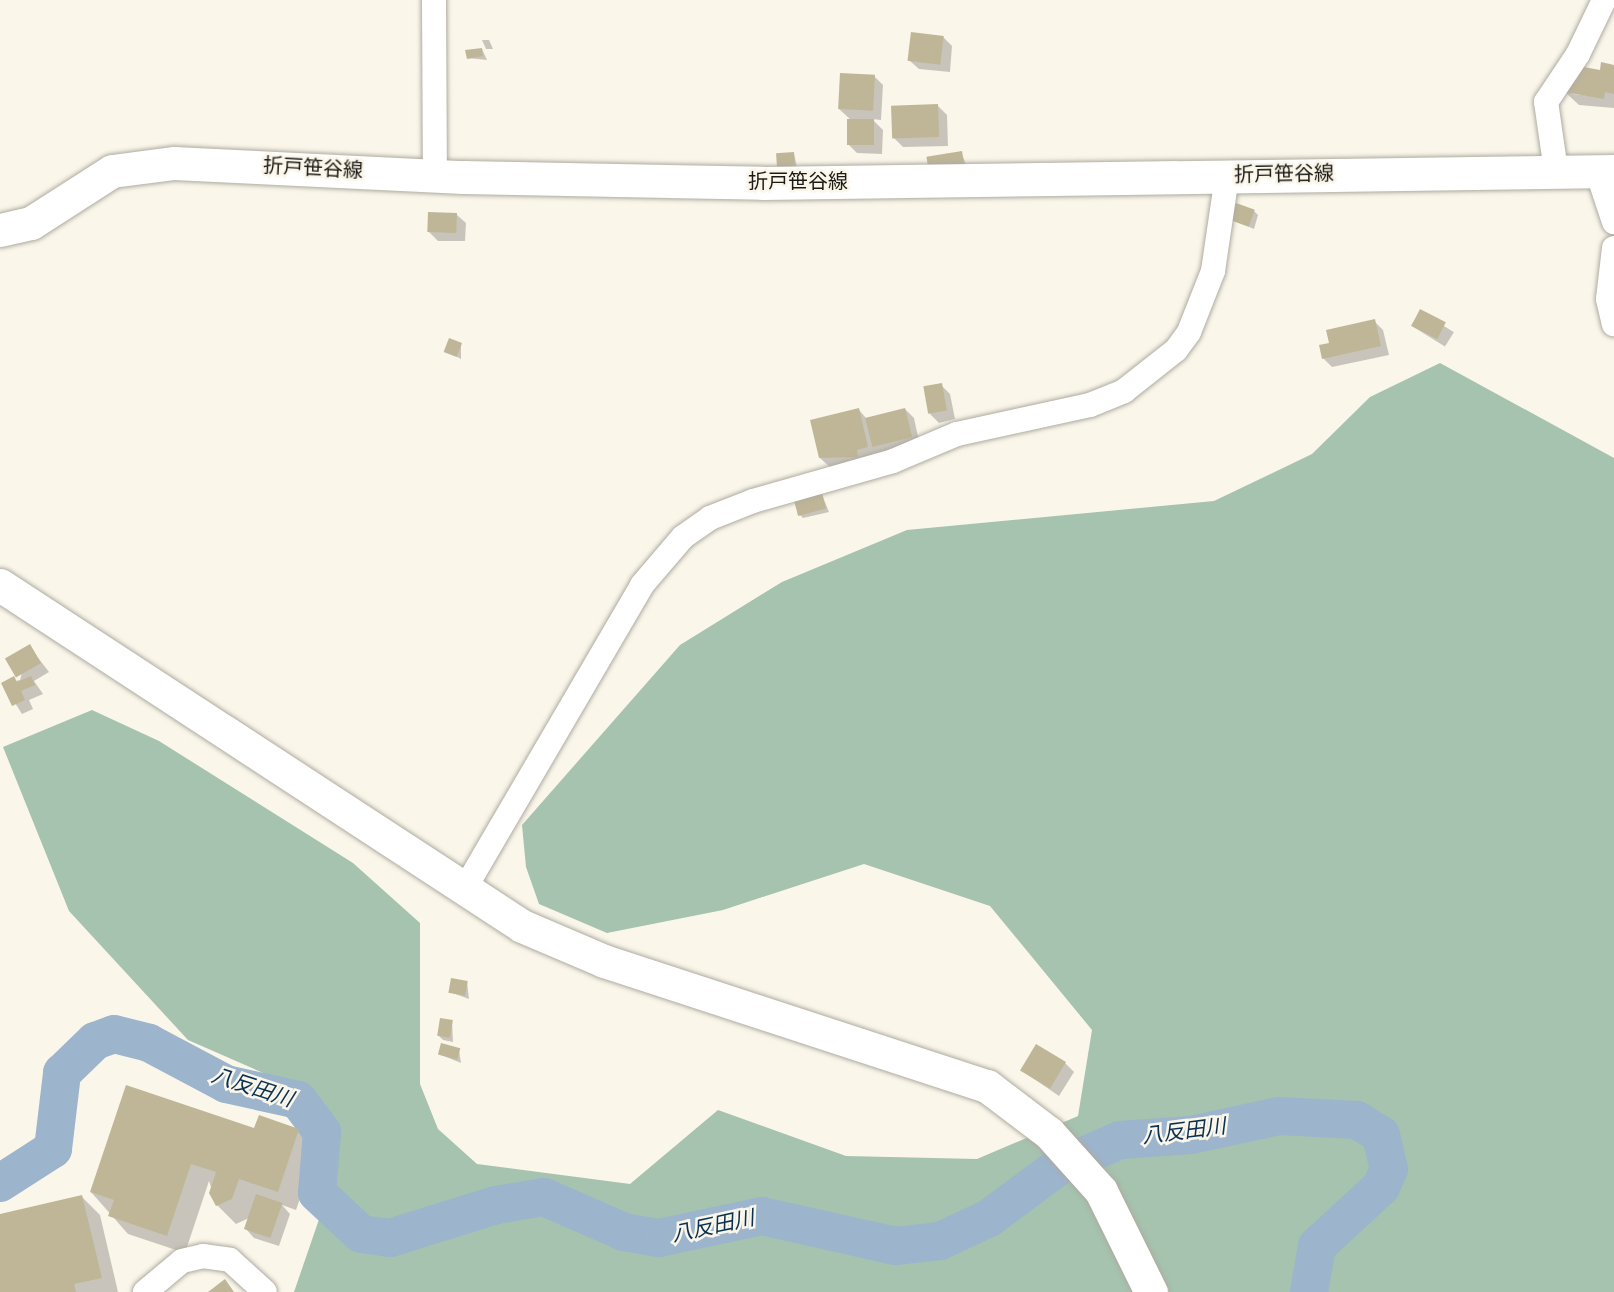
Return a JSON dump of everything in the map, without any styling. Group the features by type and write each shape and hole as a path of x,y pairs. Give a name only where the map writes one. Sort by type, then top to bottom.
{"main road":[{"name":"折戸笹谷線","path":"0,230 31,223 112,171 139,164 435,176 763,183 1605,171"},
{"path":"0,585 522,926 604,961 987,1086 1049,1133 1101,1191 1121,1224 1151,1292"}],"street":[{"path":"434,0 435,176"},
{"path":"1556,171 1546,102 1578,54 1604,0"},
{"path":"1605,171 1614,222"},
{"path":"464,890 642,585 683,537 710,518 744,505 893,461 957,434 1090,405 1124,391 1176,350 1189,332 1213,271 1227,176"},
{"path":"1614,248 1608,299 1614,324"},
{"path":"145,1292 182,1261 203,1256 230,1260 265,1292"}],"green space":[{"path":"1440,363 1614,458 1614,1292 294,1292 325,1202 311,1094 188,1040 69,911 3,747 92,710 159,741 353,863 420,923 420,1084 438,1129 477,1164 630,1184 718,1110 846,1156 977,1159 1078,1116 1092,1030 990,906 864,864 723,910 607,933 539,904 526,867 522,825 680,645 782,582 907,530 1214,501 1312,454 1370,397"}],"building":[{"path":"911,32 944,36 940,65 907,61"},
{"path":"482,48 483,56 467,59 465,50"},
{"path":"1601,62 1614,65 1614,94 1605,92 1604,99 1564,92 1566,78 1576,80 1584,67 1600,70"},
{"path":"840,73 875,75 873,111 838,109"},
{"path":"938,104 939,137 892,139 891,106"},
{"path":"847,119 874,119 874,145 847,145"},
{"path":"962,151 964,164 928,169 926,157"},
{"path":"794,152 795,168 777,169 776,153"},
{"path":"1236,203 1255,210 1249,227 1230,220"},
{"path":"428,212 457,213 456,233 427,232"},
{"path":"1420,309 1446,322 1437,339 1411,326"},
{"path":"1375,319 1381,346 1322,359 1319,345 1329,343 1326,330"},
{"path":"449,338 462,343 457,357 444,352"},
{"path":"942,383 947,411 928,414 923,386"},
{"path":"859,408 868,447 857,450 858,457 819,458 810,420"},
{"path":"905,408 912,437 872,447 865,418"},
{"path":"822,493 826,508 798,516 794,501"},
{"path":"30,644 41,663 16,678 5,658"},
{"path":"14,676 17,682 31,676 35,685 21,691 25,700 12,706 1,683"},
{"path":"451,978 468,981 465,996 448,993"},
{"path":"440,1018 453,1020 450,1038 437,1036"},
{"path":"441,1043 460,1048 457,1060 438,1055"},
{"path":"1036,1044 1066,1062 1050,1089 1020,1071"},
{"path":"126,1085 254,1128 259,1115 299,1129 278,1192 239,1179 232,1199 216,1206 209,1193 216,1172 191,1164 167,1236 108,1216 114,1200 90,1192"},
{"path":"256,1194 282,1203 270,1238 244,1229"},
{"path":"82,1195 102,1278 74,1284 76,1292 0,1292 0,1214"},
{"path":"225,1279 234,1292 208,1292"}],"waterway":[{"name":"八反田川","path":"0,1183 53,1149 62,1073 95,1041 114,1034 149,1043 226,1084 298,1100 322,1132 317,1193 361,1234 390,1238 496,1205 544,1197 624,1232 659,1238 762,1216 895,1246 940,1241 989,1218 1058,1167 1120,1140 1191,1135 1279,1116 1357,1120 1381,1135 1389,1169 1381,1187 1317,1246 1309,1292"}]}
